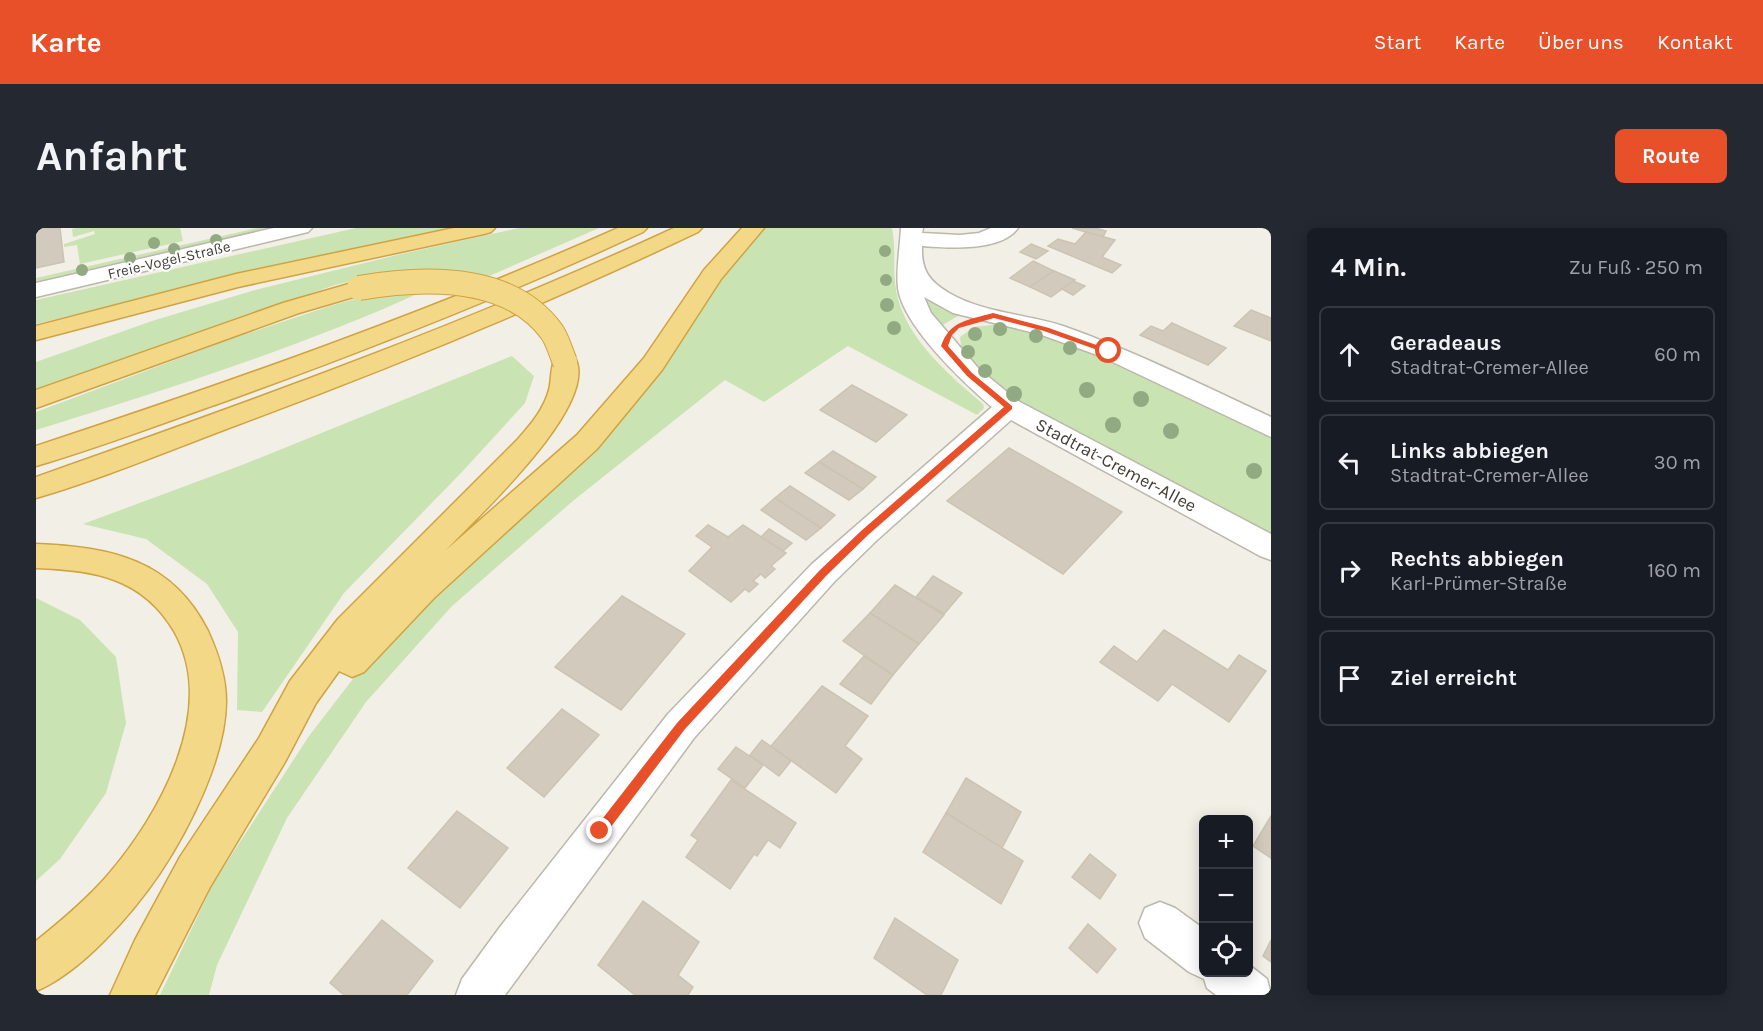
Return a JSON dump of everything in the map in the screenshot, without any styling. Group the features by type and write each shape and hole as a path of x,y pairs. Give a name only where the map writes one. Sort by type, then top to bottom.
{"highway":[{"path":"36,333 236,281 484,228"},
{"path":"36,456 183,408 423,318 532,274 636,228"},
{"path":"36,488 426,345 596,273 691,228"},
{"path":"272,750 370,641 423,589 587,442 653,364 712,275 753,228"},
{"path":"36,356 186,304 314,266"},
{"path":"36,399 282,311 358,288 419,281 463,284 496,292 527,307 547,324 561,346 565,362 566,382 554,414 528,446 350,629 303,692 272,750 195,872 150,955 132,995"},
{"path":"36,556 77,558 121,568 153,585 175,606 191,631 205,667 207,712 194,764 163,831 122,890 68,944 36,969"}],"street":[{"name":"Freie-Vogel-Straße","path":"36,290 301,228"},
{"path":"910,232 969,242 992,238 1007,228"},
{"name":"Stadtrat-Cremer-Allee","path":"910,232 910,291 920,315 970,375 1009,407 1271,548"},
{"path":"911,266 926,288 961,308 1047,330 1109,351 1271,428"},
{"path":"944,346 949,334 957,326 993,315"},
{"path":"478,995 515,942 681,726 823,573 865,533 1009,407"},
{"path":"1160,923 1199,954"},
{"path":"1228,977 1251,995"}],"green space":[{"path":"180,228 183,241 80,264 77,245 64,247 64,244 95,234 94,231 73,237 72,229"},
{"path":"257,228 269,228 36,283 36,278"},
{"path":"356,228 451,228 262,269 36,324 36,300"},
{"path":"519,228 599,228 487,277 365,278 335,285 36,389 36,362 152,321 255,290"},
{"path":"764,228 892,228 895,283 906,319 927,351 983,404 984,408 977,415 848,346 764,402 725,380 574,500 452,606 366,702 287,818 217,965 209,995 160,995 214,882 309,736 356,675 426,600 594,449 630,410 728,268"},
{"path":"424,291 281,349 36,430 36,412 231,339 362,297"},
{"path":"921,292 963,313 941,326 931,316"},
{"path":"1010,325 1081,348 1271,438 1271,539 1018,402 983,375 962,354 960,337 974,327"},
{"path":"512,356 534,376 525,403 461,473 344,593 262,712 237,710 238,632 207,584 146,539 83,524 242,465"},
{"path":"36,598 80,620 116,657 126,723 106,793 60,859 36,881"}],"building":[{"path":"36,228 60,228 64,262 36,268"},
{"path":"1072,228 1095,228 1106,231 1103,237"},
{"path":"1086,232 1115,240 1102,257 1121,265 1112,273 1048,246 1058,239 1075,244"},
{"path":"1031,244 1048,251 1036,259 1020,252"},
{"path":"1033,261 1054,271 1030,287 1010,278"},
{"path":"1054,271 1075,280 1051,297 1030,287"},
{"path":"1073,281 1085,286 1073,295 1062,289"},
{"path":"1251,310 1271,318 1271,341 1234,326"},
{"path":"1172,323 1226,348 1208,365 1140,335 1151,326 1163,331"},
{"path":"852,385 907,415 876,442 820,410"},
{"path":"1009,448 1122,512 1063,574 947,501"},
{"path":"833,451 876,477 863,489 819,462"},
{"path":"819,462 863,489 849,500 805,473"},
{"path":"790,486 835,515 821,528 775,498"},
{"path":"775,498 821,528 806,540 761,510"},
{"path":"708,525 728,537 743,525 786,553 771,566 775,569 765,578 761,574 753,581 758,584 749,592 745,589 731,602 689,571 712,547 696,536"},
{"path":"769,529 792,543 783,551 761,537"},
{"path":"933,576 962,593 944,614 916,597"},
{"path":"895,585 944,615 919,644 870,613"},
{"path":"622,596 685,634 621,710 555,667"},
{"path":"870,613 919,644 893,675 843,641"},
{"path":"1164,630 1228,670 1239,655 1266,671 1229,722 1172,684 1158,701 1100,662 1114,646 1137,662"},
{"path":"864,656 893,675 871,704 840,684"},
{"path":"822,686 868,716 845,746 862,759 836,793 771,746"},
{"path":"562,709 599,735 544,797 507,768"},
{"path":"762,740 791,761 779,776 750,755"},
{"path":"736,747 763,765 745,788 718,769"},
{"path":"966,778 1021,812 1002,848 946,813"},
{"path":"731,780 796,823 780,848 768,840 757,856 754,854 730,889 686,857 698,840 691,835"},
{"path":"457,811 508,848 460,908 408,868"},
{"path":"946,813 1023,861 1001,904 923,852"},
{"path":"1271,816 1271,858 1253,846"},
{"path":"1090,854 1116,875 1100,899 1072,877"},
{"path":"643,901 699,942 678,975 693,987 688,995 635,995 598,965"},
{"path":"895,918 958,960 941,995 927,995 874,958"},
{"path":"382,920 433,961 407,995 344,995 330,983"},
{"path":"1088,924 1116,949 1097,973 1069,948"},
{"path":"1271,940 1271,962 1263,956"}],"route":[{"path":"600,831 681,726 823,573 931,474 1009,407 970,375 944,346 949,334 957,326 993,315 1109,351"}]}
